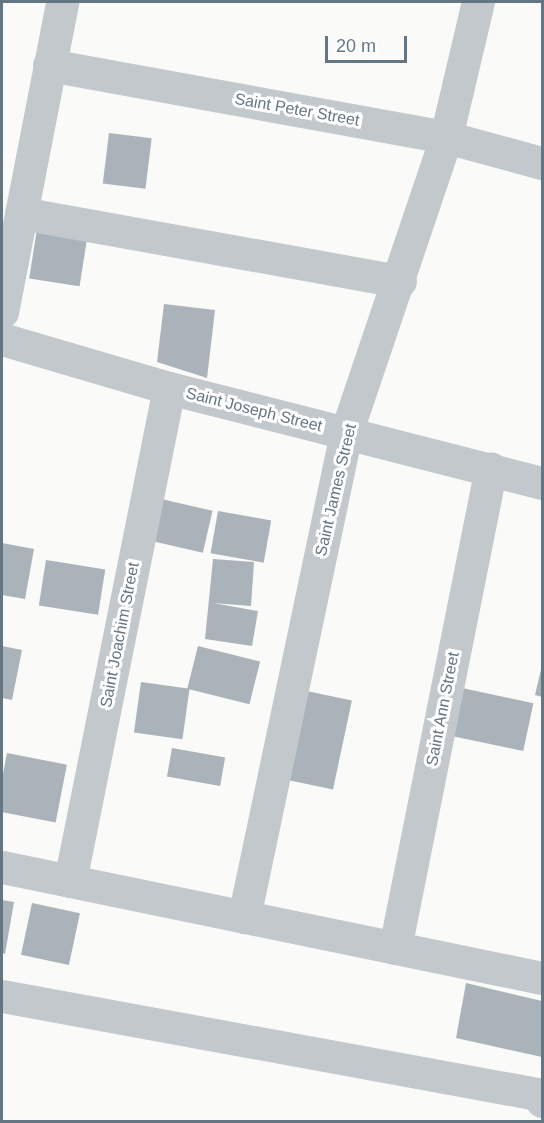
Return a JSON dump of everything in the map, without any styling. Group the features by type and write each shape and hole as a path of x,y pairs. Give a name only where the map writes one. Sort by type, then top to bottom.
{"street":[{"path":"2,312 62,2"},
{"name":"Saint James Street","path":"244,917 346,434 400,280 446,137 478,2"},
{"name":"Saint Peter Street","path":"49,65 446,137 543,163"},
{"path":"21,213 400,280"},
{"name":"Saint Joseph Street","path":"2,339 169,388 543,483"},
{"name":"Saint Joachim Street","path":"70,881 169,388"},
{"name":"Saint Ann Street","path":"395,948 491,470"},
{"path":"2,867 543,978"},
{"path":"2,996 537,1094 543,1101"}],"building":[{"path":"109,133 152,138 145,189 103,184"},
{"path":"37,229 87,237 80,286 29,278"},
{"path":"164,304 215,310 207,378 157,362"},
{"path":"157,498 213,511 203,553 147,540"},
{"path":"218,511 271,520 264,563 211,553"},
{"path":"2,543 34,549 25,599 2,595"},
{"path":"213,559 254,562 251,606 213,603 258,611 252,646 205,639"},
{"path":"46,560 105,569 98,615 39,605"},
{"path":"2,646 22,650 12,700 2,698"},
{"path":"198,646 260,661 249,704 187,689"},
{"path":"542,665 542,697 535,695"},
{"path":"141,682 190,689 182,739 134,733"},
{"path":"462,688 533,703 523,751 452,736"},
{"path":"302,690 352,701 333,790 283,779"},
{"path":"172,748 225,757 220,786 167,777"},
{"path":"7,753 67,765 56,823 2,812 2,779"},
{"path":"2,900 14,902 5,954 2,953"},
{"path":"32,903 80,913 69,965 21,955"},
{"path":"466,983 542,1001 542,1057 456,1038"}]}
